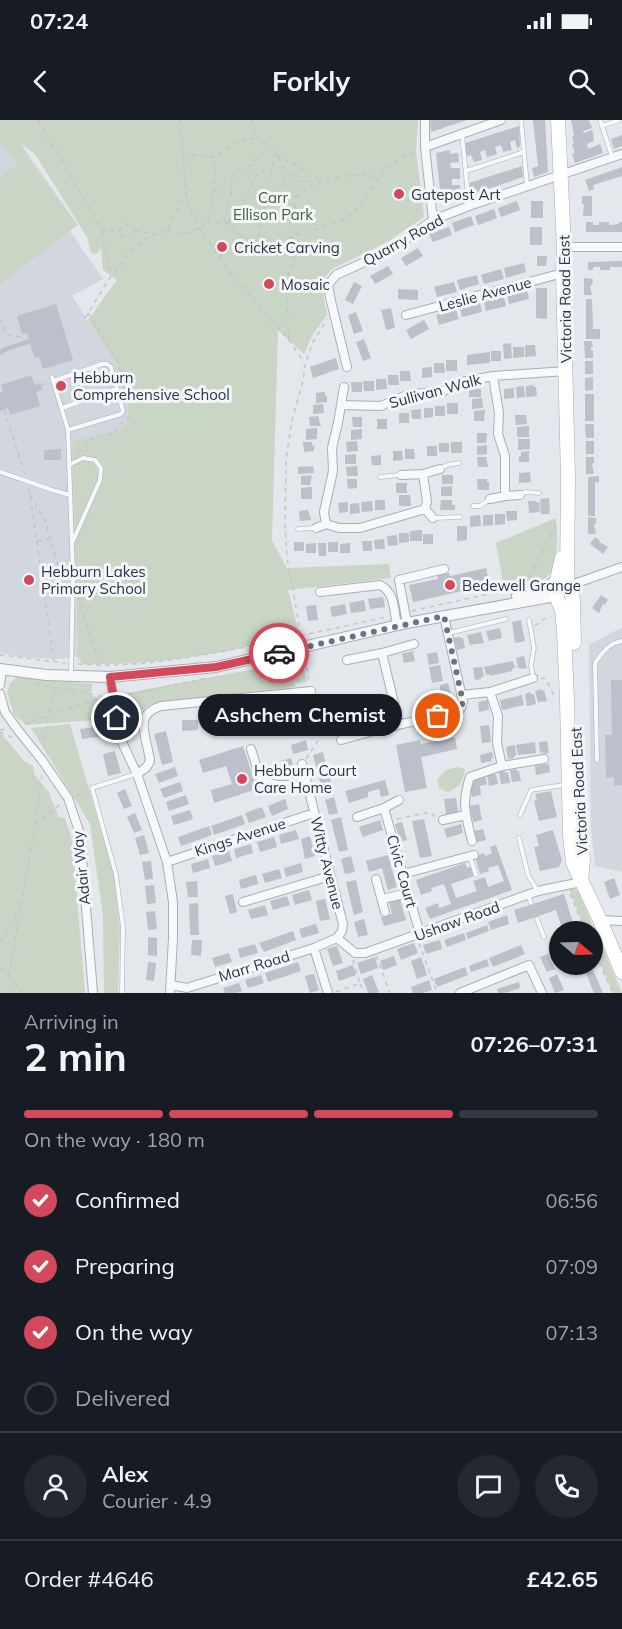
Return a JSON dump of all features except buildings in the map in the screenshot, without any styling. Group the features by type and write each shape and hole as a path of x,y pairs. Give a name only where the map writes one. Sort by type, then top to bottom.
{"main road":[{"name":"Victoria Road East","path":"558,120 564,247 568,478 562,560 562,610 573,784 583,860 581,882 622,972"},
{"name":"Victoria Road East","path":"562,588 573,600 573,784"}],"street":[{"path":"425,120 425,147 433,220"},
{"path":"425,147 501,120"},
{"name":"Quarry Road","path":"347,367 328,285 336,275 392,250 433,220 622,154"},
{"path":"564,247 622,247"},
{"name":"Leslie Avenue","path":"406,315 563,273"},
{"name":"Sullivan Walk","path":"342,405 381,406 410,394 442,392 461,382 493,376 566,372"},
{"name":"Sullivan Walk","path":"493,376 499,413 498,434 505,456 505,496"},
{"path":"326,524 324,512 333,471 332,448 344,387"},
{"path":"401,475 423,474 440,469"},
{"path":"423,474 427,502 425,509"},
{"path":"490,499 520,495"},
{"path":"315,528 326,524 339,528 360,528 425,509"},
{"path":"425,509 433,518"},
{"path":"0,685 1,669 46,675 110,677 216,667 304,652 401,619 444,616 545,588 562,588 622,567"},
{"path":"401,619 399,580 444,569"},
{"path":"320,592 380,585 387,588 391,594 401,619"},
{"path":"341,740 399,724 457,712 461,708 462,695 444,616"},
{"path":"347,660 414,644"},
{"path":"382,653 399,724"},
{"path":"110,677 120,738 137,774 167,862 173,902 170,989"},
{"path":"462,695 490,692 533,678"},
{"path":"137,774 147,766 150,760 143,728 145,717 150,710 161,706 311,691"},
{"path":"490,692 498,716 497,743 502,766"},
{"name":"Adair Way","path":"0,694 5,712 68,798 80,834 93,993"},
{"path":"251,749 261,781 277,785 308,787"},
{"path":"472,841 466,815 465,793 470,777 502,766 544,759"},
{"name":"Witty Avenue","path":"302,764 343,924 342,931 337,938"},
{"path":"357,817 399,800"},
{"name":"Civic Court","path":"384,808 418,935"},
{"name":"Kings Avenue","path":"167,862 314,813"},
{"path":"443,820 466,815"},
{"path":"403,874 471,855"},
{"path":"243,902 330,876"},
{"path":"376,879 385,912"},
{"name":"Ushaw Road","path":"355,953 365,953 530,899 538,891 581,882"},
{"path":"382,899 408,893"},
{"path":"600,920 622,921"},
{"path":"337,938 355,953"},
{"name":"Marr Road","path":"170,989 187,988 314,948 337,938"},
{"path":"314,948 332,992"},
{"path":"460,993 472,991 529,965 542,993"}],"lane":[{"path":"521,120 527,187"},
{"path":"600,120 612,157"},
{"path":"602,126 619,120"},
{"path":"462,134 469,206"},
{"path":"466,171 524,152"},
{"path":"68,430 120,414 123,411 111,367 107,364 53,379 68,430 73,574 71,676"},
{"path":"62,408 116,389"},
{"path":"69,465 82,458 94,460 101,468 100,480 72,543"},
{"path":"440,469 459,463"},
{"path":"0,472 70,495"},
{"path":"380,477 401,475"},
{"path":"520,495 525,492 539,493"},
{"path":"473,506 480,506 490,499"},
{"path":"433,518 460,517"},
{"path":"298,529 315,528"},
{"path":"448,633 506,619"},
{"path":"529,620 534,648 531,665 533,678"},
{"path":"597,760 595,663 602,651 622,641"},
{"path":"122,993 123,927 116,875 92,788 137,774"},
{"path":"520,815 531,790 573,784"},
{"path":"519,838 528,875 538,891"},
{"path":"471,855 476,875"},
{"path":"537,919 544,937"}],"path":[{"path":"38,120 102,230 111,276"},
{"path":"180,120 186,193 190,211 199,228 232,275 289,340 305,364"},
{"path":"252,120 256,137 270,146 277,154 288,174 293,176 294,181"},
{"path":"182,154 214,156 234,143 256,137"},
{"path":"225,223 232,177 239,169 249,166 270,146"},
{"path":"219,256 297,237 342,220 354,213 378,177 399,158 425,147"},
{"path":"256,247 277,154"},
{"path":"277,154 322,181"},
{"path":"85,318 111,276 144,239 167,230 177,234 199,228 207,222 210,216 215,173 214,156"},
{"path":"225,223 237,215 255,175 262,171 272,170"},
{"path":"270,193 284,183 284,178 288,174"},
{"path":"270,193 293,198 322,181 344,176 378,177"},
{"path":"284,183 289,185 294,181 311,181 315,184"},
{"path":"212,189 231,194"},
{"path":"167,230 186,193"},
{"path":"297,237 296,201 301,193"},
{"path":"207,222 225,223 242,237 258,241"},
{"path":"120,231 126,224 130,225 134,231 156,234"},
{"path":"102,230 120,231"},
{"path":"120,231 123,237 127,238 131,237 134,231"},
{"path":"289,340 286,282 294,264 293,237"},
{"path":"302,764 319,739 287,558 286,459 305,364 314,342 333,309"},
{"path":"0,319 8,335 21,337 24,341"},
{"path":"4,410 28,482 55,662"},
{"path":"29,493 45,520 61,575 73,574"},
{"path":"524,586 555,526"},
{"path":"37,541 51,538"},
{"path":"0,655 101,666 175,660 301,635 401,619 513,588"},
{"path":"530,627 537,626 542,620 554,616"},
{"path":"533,678 546,680 556,699 567,700"},
{"path":"42,760 48,716 56,687"},
{"path":"15,727 104,696"},
{"path":"0,732 18,739"},
{"path":"9,974 43,770"},
{"path":"35,825 68,798 92,788"},
{"path":"388,821 430,812 440,821 443,820"},
{"path":"567,885 582,921"},
{"path":"0,942 20,911"},
{"path":"418,935 437,993"},
{"path":"374,950 390,993"},
{"path":"355,953 353,958 364,993"},
{"path":"0,968 9,974 22,993"},
{"path":"603,971 613,993"},
{"path":"332,992 360,983"}],"shaded area":[{"name":"Hebburn Comprehensive School","path":"0,141 17,162 28,154 78,225 70,231 103,279 72,296 116,364 129,407 126,425 116,432 72,442 78,657 57,659 0,653"},
{"path":"622,627 622,872 595,866 591,827 589,645"}],"green space":[{"name":"Carr Ellison Park","path":"0,120 418,120 416,150 424,217 387,242 332,269 321,282 327,315 313,334 304,354 278,330 272,540 287,568 389,564 391,578 288,590 299,633 194,657 138,663 82,664 78,657 72,441 116,432 126,425 129,407 116,364 88,320 117,280 103,270 101,248 97,254 91,253 87,237 35,154 20,143 28,154 17,163 0,141"},
{"path":"27,156 77,225 0,284 0,177"},
{"path":"556,518 557,552 548,576 542,580 504,588 496,543"},
{"path":"302,660 307,682 295,683 295,687 151,704 141,711 127,704 121,694"},
{"path":"17,677 92,684 91,696 107,700 110,719 27,725 14,715 7,692 10,683"},
{"path":"70,724 114,875 120,928 118,993 104,993 103,916 90,824 31,728"},
{"path":"0,732 25,762 33,766 34,774 48,791 59,817 65,818 72,840 85,993 0,993"},
{"path":"457,767 465,769 460,784 447,792 439,788 437,780 446,770"},
{"path":"569,889 578,891 591,921 582,921"},
{"path":"603,949 622,993 613,993 603,970"}],"way so far":[{"path":"279,653 444,616 463,702 457,712 438,716"}],"place":[{"name":"Gatepost Art","path":"399,194"},
{"name":"Cricket Carving","path":"222,247"},
{"name":"Mosaic","path":"269,284"},
{"name":"Hebburn Comprehensive School","path":"61,386"},
{"name":"Hebburn Lakes Primary School","path":"29,580"},
{"name":"Bedewell Grange","path":"450,585"},
{"name":"Ashchem Chemist","path":"438,716"},
{"name":"Hebburn Court Care Home","path":"242,779"}],"route":[{"path":"117,718 110,677 216,667 279,653"}]}
